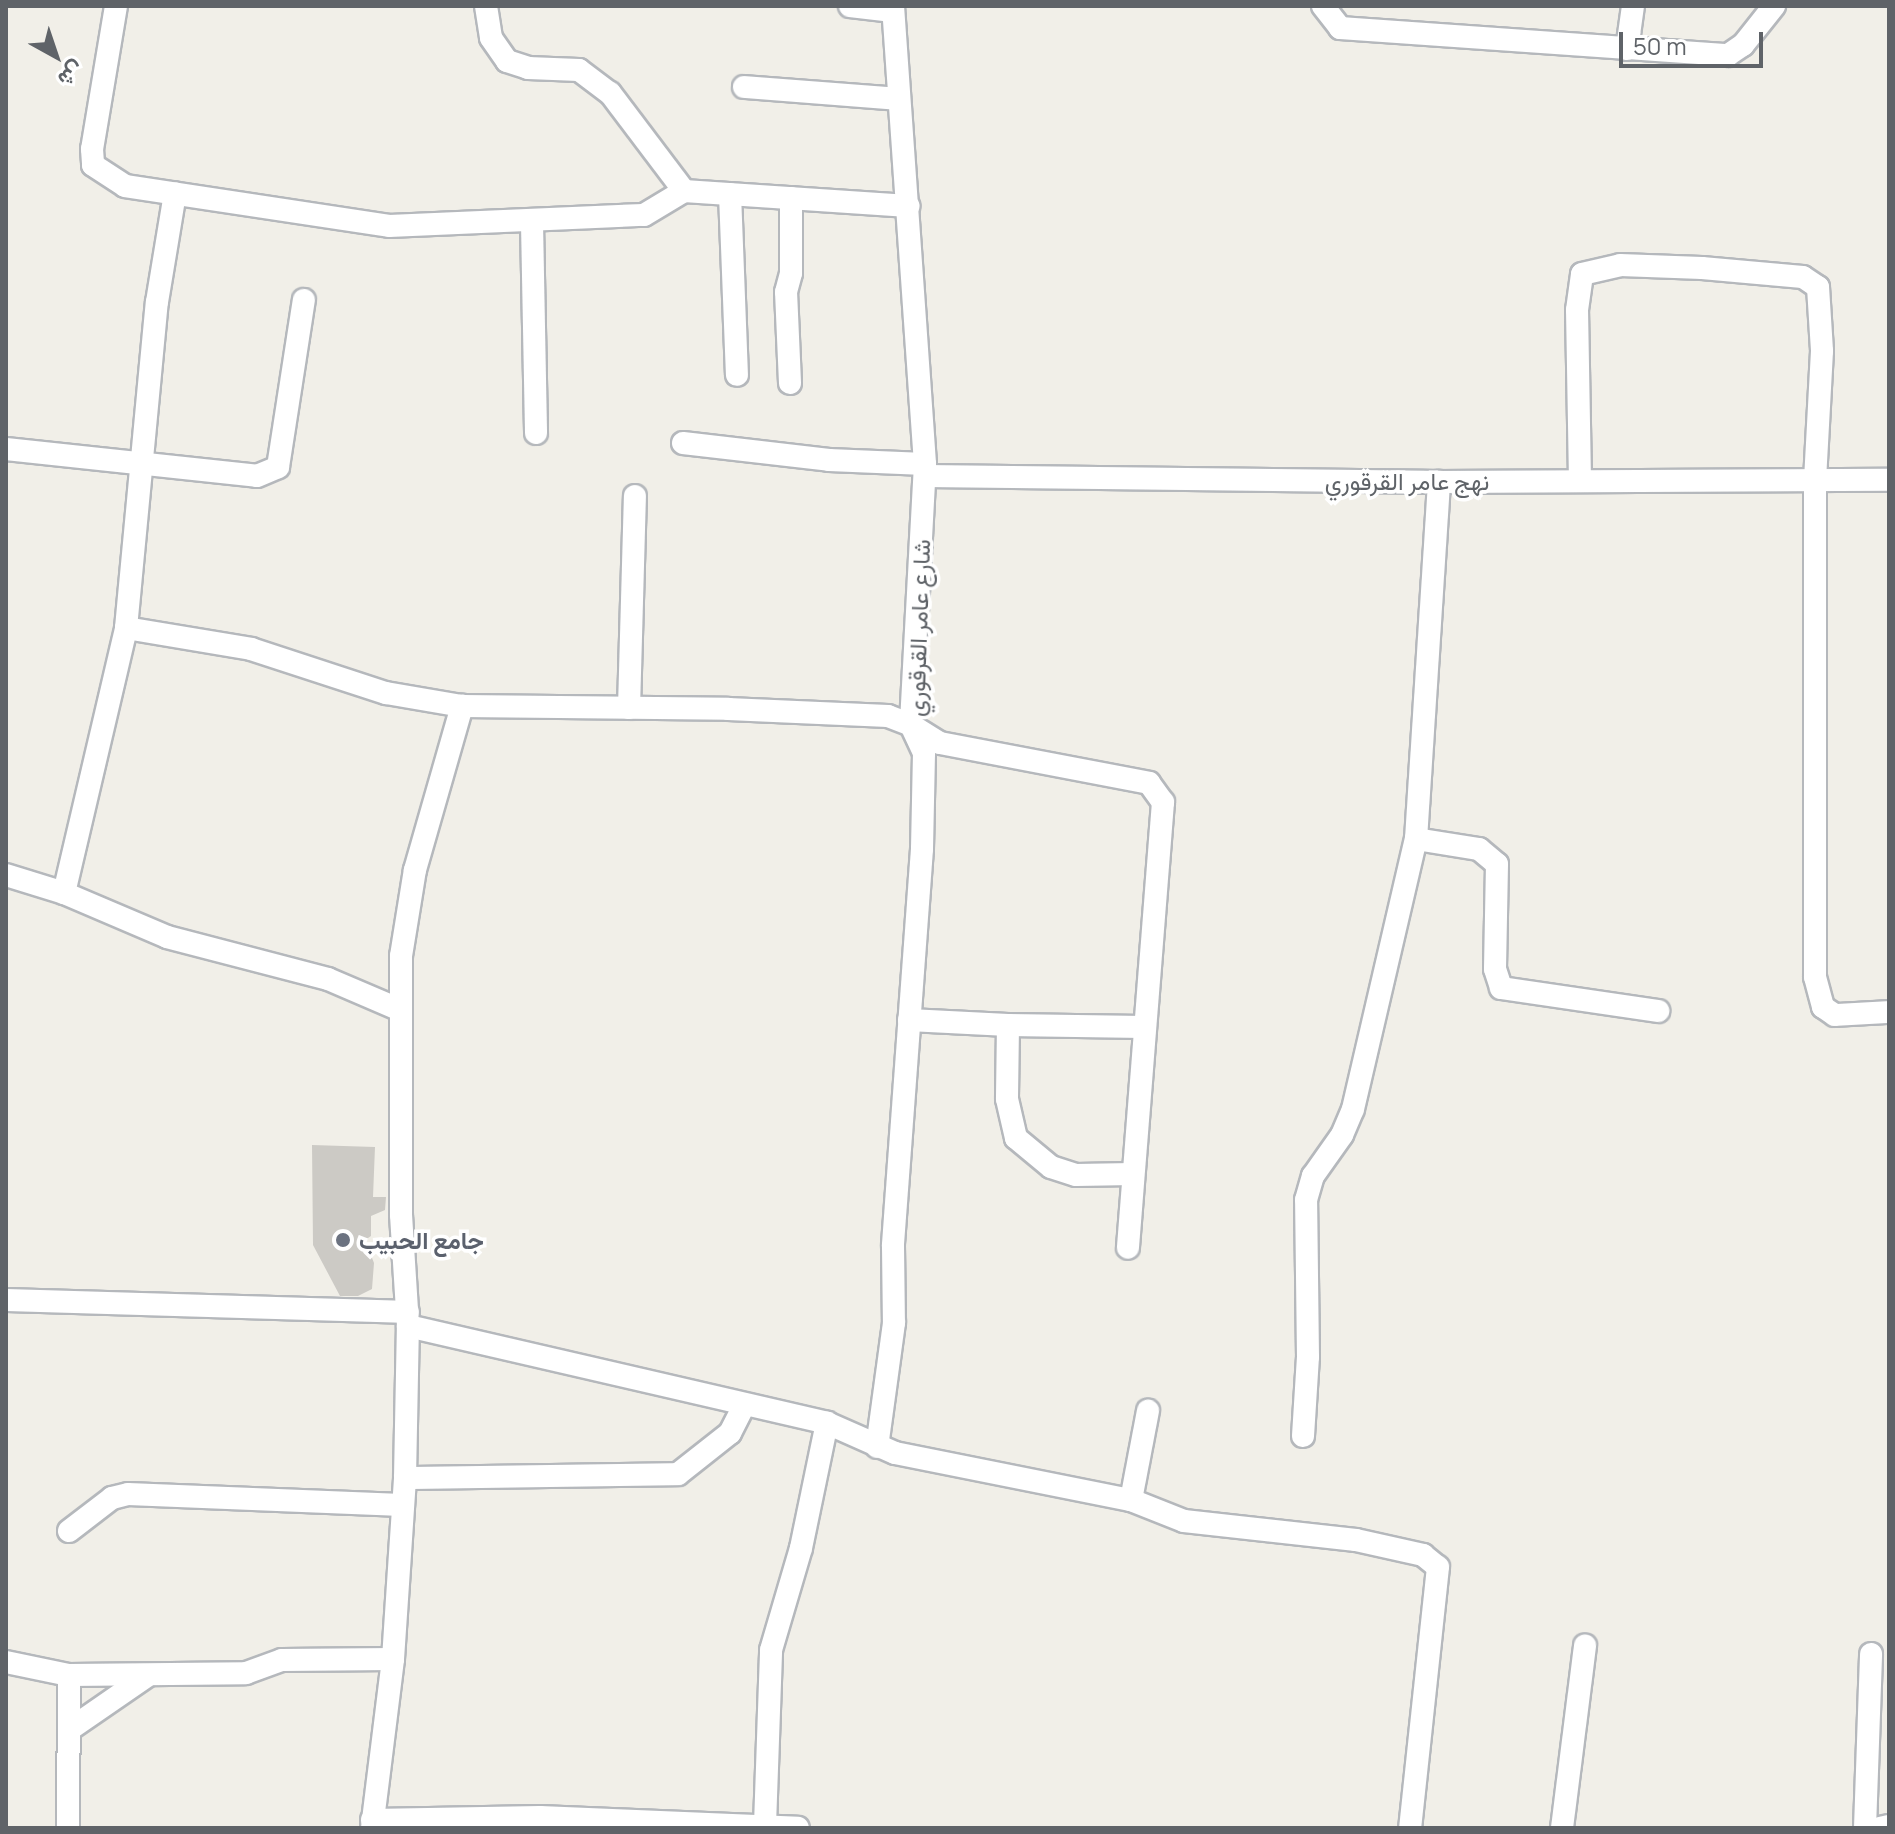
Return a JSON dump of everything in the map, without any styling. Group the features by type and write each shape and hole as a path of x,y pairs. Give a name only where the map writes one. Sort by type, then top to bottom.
{"street":[{"path":"116,6 93,165 125,186 389,226 532,223 644,215 684,191 908,206"},
{"path":"486,6 491,38 507,61 528,68 579,70 610,93 684,191"},
{"path":"850,6 893,8"},
{"path":"1323,6 1340,28 1728,55 1743,45 1774,6"},
{"path":"1627,49 1633,6"},
{"name":"شارع عامر القرقوري","path":"893,8 925,470 911,725 940,743 1149,783 1163,802 1128,1248"},
{"path":"744,87 899,99"},
{"path":"64,893 126,628 157,302 175,193"},
{"path":"730,194 737,375"},
{"path":"790,383 786,292 791,273 791,198"},
{"path":"532,223 536,433"},
{"path":"1580,481 1577,285 1582,274 1594,267 1620,265 1812,280 1822,302 1815,480 1817,995 1823,1007 1835,1015 1889,1012"},
{"path":"6,449 257,476 278,467 304,300"},
{"name":"نهج عامر القرقوري","path":"683,443 925,470 1439,482 1889,480"},
{"path":"1303,1436 1308,1357 1306,1200 1313,1176 1353,1109 1416,839 1439,482"},
{"path":"629,708 635,496"},
{"path":"126,628 251,649 386,693 462,706 888,716 911,725 924,753 924,797 893,1246 894,1323 877,1447"},
{"path":"462,706 415,870 398,1009 408,1319 405,1478 393,1659 372,1824 540,1817 798,1828"},
{"path":"1416,839 1479,849 1497,864 1495,969 1501,988 1658,1011"},
{"path":"6,875 64,893 167,937 328,979 398,1009"},
{"path":"909,1020 1144,1027"},
{"path":"1008,1025 1007,1099 1016,1138 1051,1167 1076,1175 1133,1174"},
{"path":"6,1300 408,1319 744,1405 827,1423 877,1447 1131,1500 1184,1521 1356,1540 1423,1555 1438,1567 1410,1828"},
{"path":"405,1478 678,1474 730,1433 744,1405"},
{"path":"1131,1500 1140,1476 1148,1411"},
{"path":"765,1825 771,1650 804,1536 827,1423"},
{"path":"69,1531 112,1498 128,1494 402,1505"},
{"path":"1562,1828 1585,1645"},
{"path":"1865,1828 1871,1654"},
{"path":"6,1662 69,1675 149,1676 246,1673 282,1660 393,1659"},
{"path":"68,1828 73,1727 69,1675"},
{"path":"73,1727 149,1676"},
{"path":"1880,1828 1889,1826"}],"building":[{"path":"312,1145 375,1147 373,1197 386,1197 385,1210 371,1216 371,1236 365,1240 374,1263 372,1289 358,1296 340,1296 313,1245"}],"place":[{"name":"جامع الحبيب","path":"343,1240"}]}
